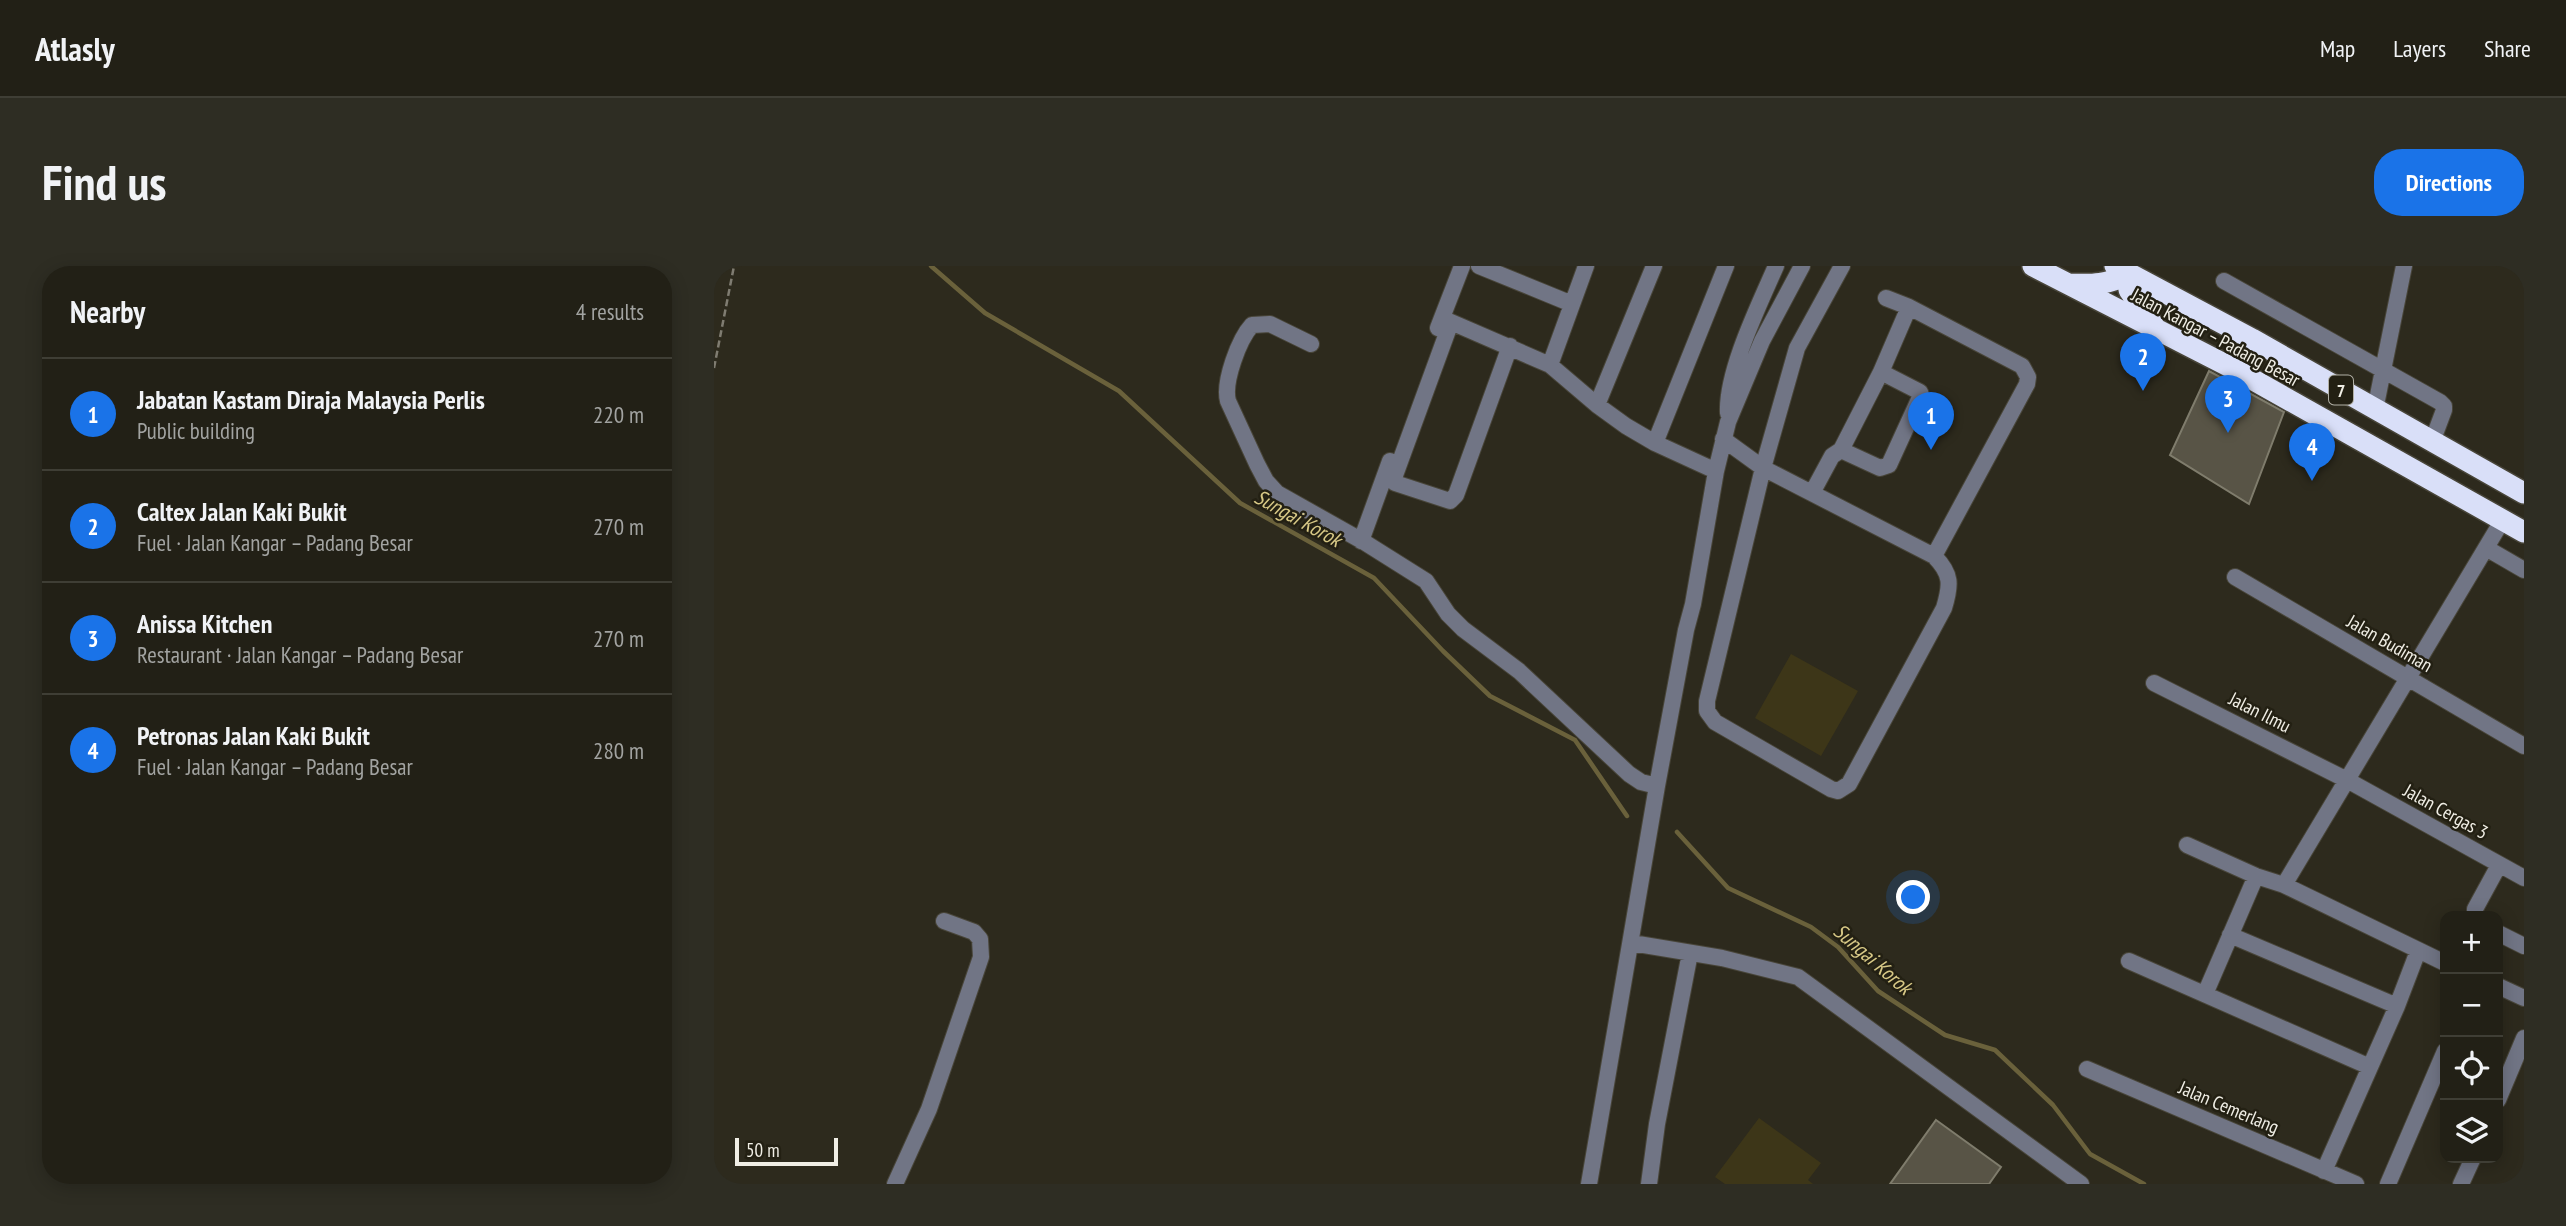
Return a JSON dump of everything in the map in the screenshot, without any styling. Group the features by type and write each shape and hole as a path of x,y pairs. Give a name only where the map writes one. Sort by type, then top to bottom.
{"highway":[{"name":"Jalan Kangar – Padang Besar","path":"2033,266 2234,369 2524,532"},
{"path":"2155,266 2157,289"},
{"name":"Jalan Kangar – Padang Besar","path":"2125,268 2157,289 2252,338 2524,493"},
{"path":"2066,284 2094,285 2114,282 2125,268"},
{"path":"2125,268 2129,290 2156,330"},
{"path":"2234,369 2252,338"}],"street":[{"path":"1462,266 1394,478 1395,483 1450,501 1456,495 1510,346"},
{"path":"1479,266 1572,304"},
{"path":"1550,365 1587,266"},
{"path":"1597,405 1654,266"},
{"path":"1655,443 1726,266"},
{"path":"1728,422 1727,398 1749,331 1776,266"},
{"path":"1589,1184 1657,786 1723,439 1774,316 1802,266"},
{"path":"1723,439 1763,468 1934,556 1945,567 1950,587 1944,608 1849,784 1838,791 1714,722 1707,711 1707,702 1763,468 1797,348 1842,266"},
{"path":"2375,410 2404,266"},
{"path":"2224,281 2444,406 2432,442"},
{"path":"1886,298 1909,307 2022,366 2028,377 2014,409 1934,556"},
{"path":"1812,493 1832,456 1841,450 1881,372 1909,307"},
{"path":"1446,320 1550,365 1597,405 1655,443 1716,471"},
{"path":"1361,541 1446,320"},
{"path":"1311,344 1270,324 1252,325 1243,338 1230,374 1226,393 1228,401 1266,481 1277,493 1426,581 1448,614 1463,629 1519,671 1629,774 1641,782 1657,786"},
{"path":"1841,450 1880,468 1889,465 1921,396 1920,392 1881,372"},
{"path":"2284,885 2502,521"},
{"path":"2486,548 2524,570"},
{"name":"Jalan Budiman","path":"2235,578 2524,746"},
{"name":"Jalan Ilmu","path":"2154,683 2347,780"},
{"name":"Jalan Cergas 3","path":"2347,780 2524,878"},
{"path":"2187,845 2256,876 2284,885 2440,961"},
{"path":"2475,911 2499,865"},
{"path":"2205,994 2256,876"},
{"path":"895,1184 912,1150 938,1084 981,957 980,939 974,932 944,922"},
{"path":"2231,935 2397,1006"},
{"path":"2503,936 2524,946"},
{"path":"1632,943 1722,958 1798,977 2081,1184"},
{"path":"2323,1171 2397,1006 2418,951"},
{"path":"1649,1184 1659,1112 1690,953"},
{"path":"2129,961 2370,1067"},
{"path":"2503,988 2524,998"},
{"path":"2503,1088 2524,1038"},
{"path":"2388,1184 2440,1063"},
{"name":"Jalan Cemerlang","path":"2087,1069 2356,1184"},
{"path":"2461,1184 2471,1163"},
{"path":"2051,1184 2061,1169"}],"path":[{"path":"714,368 734,266"}],"shaded area":[{"path":"1791,654 1858,691 1821,756 1755,718"},
{"path":"1759,1118 1821,1163 1808,1180 1813,1184 1725,1184 1715,1177"}],"building":[{"path":"2209,371 2284,412 2249,504 2170,455"},
{"path":"1936,1120 2001,1167 1989,1184 1890,1184"}],"waterway":[{"name":"Sungai Korok","path":"931,266 985,313 1119,391 1240,503 1374,578 1490,696 1575,740 1627,816"},
{"name":"Sungai Korok","path":"1677,832 1728,888 1811,927 1838,947 1878,991 1945,1035 1995,1050 2053,1105 2090,1154 2144,1184"}],"place":[{"name":"Caltex Jalan Kaki Bukit","path":"2143,391"},
{"name":"Anissa Kitchen","path":"2228,433"},
{"name":"Jabatan Kastam Diraja Malaysia Perlis","path":"1931,450"},
{"name":"Petronas Jalan Kaki Bukit","path":"2312,481"}]}
